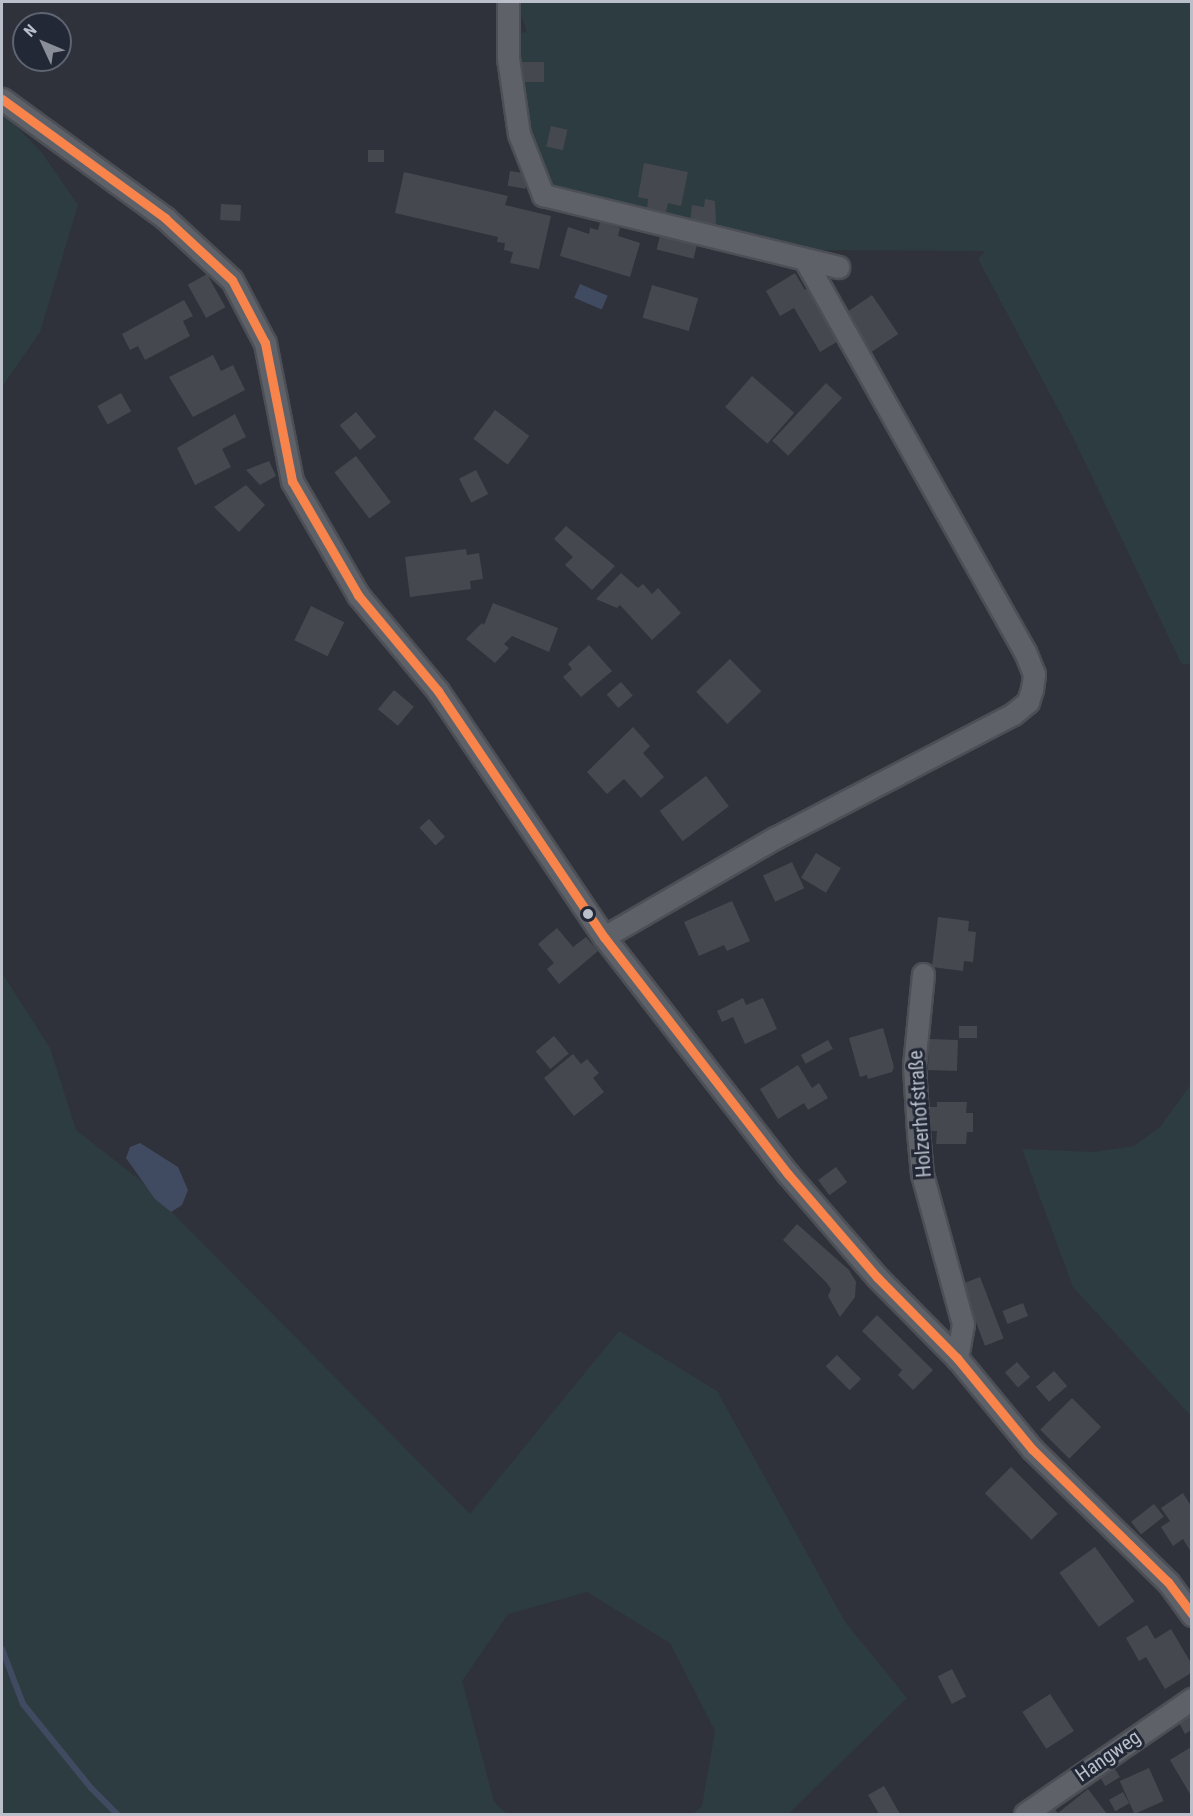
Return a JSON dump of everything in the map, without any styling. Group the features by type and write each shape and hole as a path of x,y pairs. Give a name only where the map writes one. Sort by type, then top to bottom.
{"street":[{"path":"508,2 508,58 519,134 543,195 806,262 838,267"},
{"path":"2,99 165,218 232,280 265,343 292,481 309,515 358,595 438,691 604,937 788,1174 877,1277 957,1358 1032,1449 1168,1582 1191,1615"},
{"path":"604,937 775,838 1013,714 1028,702 1034,674 1025,652 806,262"},
{"name":"Holzerhofstraße","path":"923,974 914,1066 918,1132 922,1174 963,1324 957,1358"},
{"name":"Hangweg","path":"1025,1815 1191,1699"}],"shaded area":[{"path":"517,2 1191,2 1191,663 1182,665 1073,437 978,259 985,251 816,250 559,192 542,177 526,147 511,34 527,32"},
{"path":"2,111 42,153 78,205 40,332 2,387"},
{"path":"2,973 50,1048 76,1130 141,1181 470,1514 619,1331 717,1391 845,1622 907,1698 788,1814 693,1814 702,1806 715,1731 670,1643 587,1592 508,1614 462,1681 494,1802 507,1814 2,1814"},
{"path":"1191,1084 1191,1416 1073,1287 1022,1149 1094,1152 1134,1146 1160,1127"}],"water":[{"path":"580,284 608,296 602,310 574,298"},
{"path":"140,1143 178,1167 188,1190 182,1205 171,1212 155,1199 126,1158 130,1147"}],"building":[{"path":"522,62 544,62 544,82 522,82"},
{"path":"551,126 568,130 563,150 546,146"},
{"path":"368,150 384,150 384,162 368,162"},
{"path":"644,163 688,172 681,206 668,203 666,212 647,209 648,199 638,197"},
{"path":"510,171 528,174 525,189 508,186"},
{"path":"404,172 508,196 505,205 551,216 539,269 510,263 513,252 504,250 505,243 497,242 498,237 395,213"},
{"path":"705,199 715,201 716,224 690,222 692,205 704,207"},
{"path":"221,204 241,205 240,221 220,220"},
{"path":"600,222 620,228 618,236 640,243 630,277 560,256 568,227 589,234 590,228 598,230"},
{"path":"661,232 698,241 694,259 657,249"},
{"path":"795,273 805,290 809,287 840,340 820,352 794,308 780,316 766,291"},
{"path":"207,274 225,307 206,318 188,285"},
{"path":"652,285 698,298 689,331 643,318"},
{"path":"872,295 898,334 872,352 845,313"},
{"path":"184,300 193,316 183,321 190,336 145,360 138,346 130,350 122,334"},
{"path":"213,355 221,371 233,365 245,390 193,417 169,377"},
{"path":"752,376 794,413 767,444 725,407"},
{"path":"826,383 842,398 788,456 772,441"},
{"path":"121,393 131,411 108,424 97,406"},
{"path":"495,410 529,436 508,465 473,439"},
{"path":"356,412 376,437 360,450 340,425"},
{"path":"235,414 246,437 222,449 231,467 195,485 177,448"},
{"path":"356,456 391,502 369,519 334,472"},
{"path":"269,461 276,476 260,485 246,470"},
{"path":"476,470 488,494 471,503 459,479"},
{"path":"246,485 265,505 239,532 214,507"},
{"path":"566,526 615,566 592,590 565,565 573,557 554,539"},
{"path":"466,549 467,555 479,553 483,579 470,581 471,589 410,597 405,557"},
{"path":"621,573 638,588 643,584 652,594 658,588 681,613 652,640 620,605 617,608 596,599"},
{"path":"493,603 558,628 549,652 512,636 504,644 509,648 495,663 466,639 482,623 484,625"},
{"path":"311,606 344,622 328,656 294,640"},
{"path":"589,645 612,671 581,697 563,677 572,669 568,664"},
{"path":"730,659 761,691 727,724 696,692"},
{"path":"621,682 633,696 618,708 607,694"},
{"path":"394,690 414,707 398,726 378,709"},
{"path":"633,727 650,746 643,753 664,777 641,798 624,779 607,794 587,772"},
{"path":"706,776 729,806 683,841 660,811"},
{"path":"429,819 445,837 435,846 419,828"},
{"path":"816,853 841,868 826,893 801,878"},
{"path":"792,862 804,888 775,902 763,876"},
{"path":"732,901 750,941 727,951 724,945 699,956 684,922"},
{"path":"938,917 969,921 968,931 976,932 973,962 964,961 963,971 932,967"},
{"path":"557,928 573,947 586,937 598,951 559,984 547,969 554,963 538,944"},
{"path":"743,998 746,1005 763,998 777,1029 745,1044 733,1017 722,1022 717,1011"},
{"path":"959,1026 977,1026 977,1038 959,1038"},
{"path":"883,1028 894,1067 892,1072 868,1079 867,1075 860,1077 849,1038"},
{"path":"554,1036 569,1054 550,1069 536,1051"},
{"path":"929,1039 958,1040 957,1071 928,1070"},
{"path":"828,1040 833,1049 806,1064 801,1055"},
{"path":"573,1054 581,1064 587,1059 599,1073 593,1078 604,1092 574,1116 544,1078"},
{"path":"798,1065 812,1088 819,1083 828,1098 808,1110 804,1103 778,1119 760,1089"},
{"path":"937,1102 967,1102 966,1113 973,1113 973,1132 967,1132 966,1144 936,1144 937,1131 927,1131 927,1107 937,1107"},
{"path":"836,1167 847,1182 829,1195 818,1180"},
{"path":"797,1224 849,1270 856,1282 855,1297 840,1317 828,1296 831,1289 826,1282 783,1240"},
{"path":"980,1277 1004,1339 985,1346 961,1284"},
{"path":"1023,1303 1028,1316 1007,1324 1002,1311"},
{"path":"877,1315 933,1370 913,1390 898,1375 902,1370 862,1331"},
{"path":"837,1355 861,1379 850,1390 826,1366"},
{"path":"1017,1362 1030,1377 1018,1388 1005,1372"},
{"path":"1054,1371 1067,1386 1049,1402 1036,1387"},
{"path":"1072,1398 1101,1427 1069,1459 1040,1430"},
{"path":"1011,1467 1058,1514 1032,1540 985,1493"},
{"path":"1183,1493 1191,1506 1191,1552 1183,1539 1173,1546 1161,1527 1170,1521 1161,1508"},
{"path":"1154,1504 1164,1517 1141,1534 1131,1522"},
{"path":"1095,1547 1134,1601 1099,1627 1059,1573"},
{"path":"1147,1625 1155,1639 1171,1629 1191,1663 1191,1673 1165,1689 1146,1657 1139,1661 1126,1638"},
{"path":"952,1669 966,1697 952,1704 938,1676"},
{"path":"1050,1694 1074,1731 1046,1749 1022,1712"},
{"path":"1191,1713 1191,1730 1185,1734 1178,1721"},
{"path":"1191,1747 1191,1793 1190,1794 1170,1760"},
{"path":"1113,1766 1120,1777 1105,1786 1099,1775"},
{"path":"1149,1768 1164,1801 1134,1814 1120,1781"},
{"path":"884,1786 900,1814 879,1814 868,1795"},
{"path":"1088,1789 1107,1814 1043,1814 1053,1807 1058,1813"},
{"path":"1123,1792 1129,1803 1115,1811 1109,1800"}],"waterway":[{"path":"2,1649 23,1704 91,1788 117,1814"}],"transit line":[{"path":"2,99 165,218 232,280 265,343 292,481 358,595 438,691 604,937 788,1174 877,1277 957,1358 1032,1449 1168,1582 1192,1614"}]}
